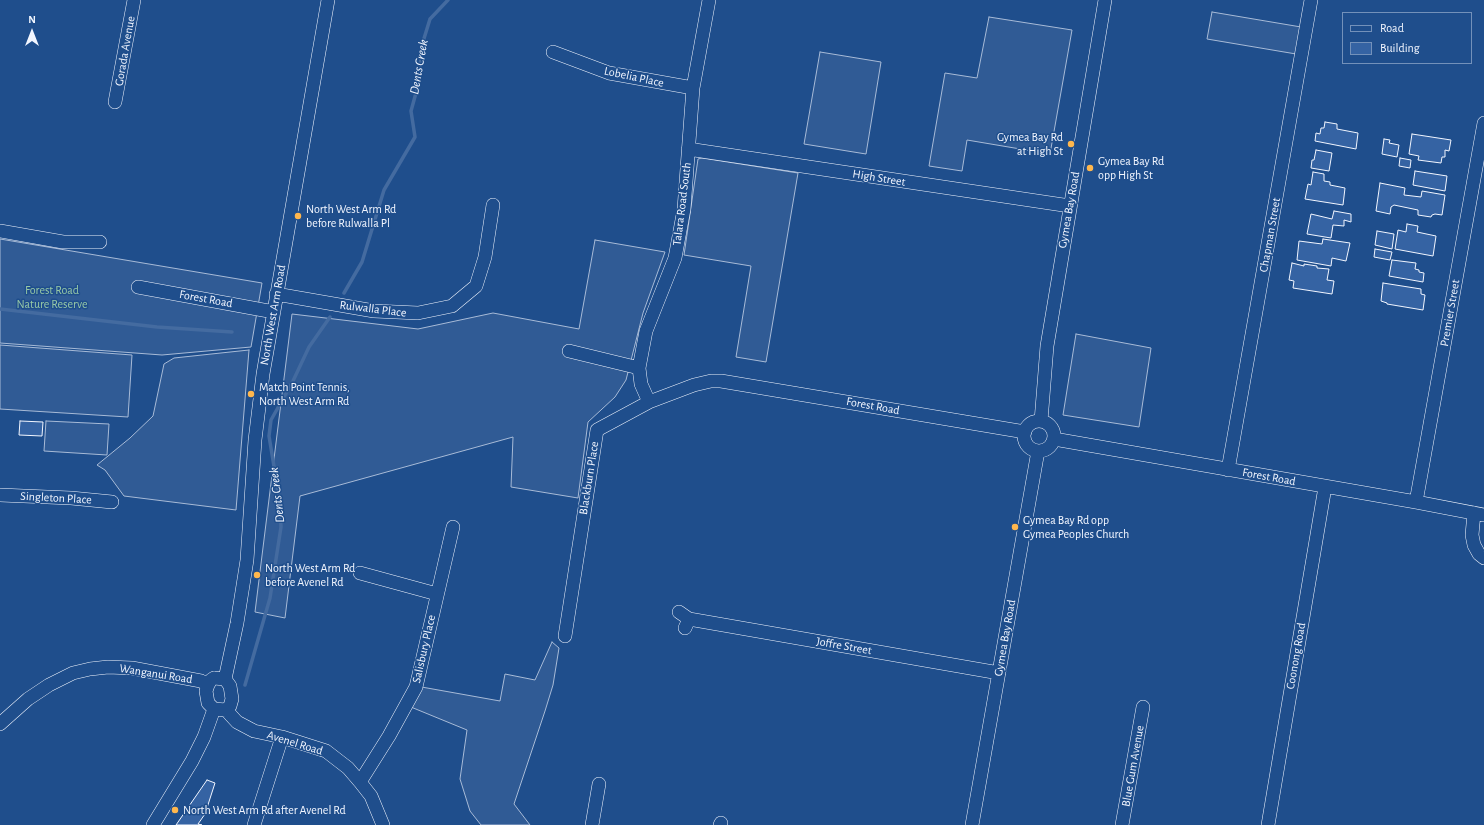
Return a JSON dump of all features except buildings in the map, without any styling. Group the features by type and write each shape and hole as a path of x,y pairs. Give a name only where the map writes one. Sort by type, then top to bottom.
{"street":[{"name":"Gorada Avenue","path":"115,102 134,0"},
{"name":"North West Arm Road","path":"225,679 238,623 247,560 258,408 276,294 328,0"},
{"name":"Talara Road South","path":"649,402 641,384 639,368 646,331 675,258 684,209 693,88 709,0"},
{"name":"Gymea Bay Road","path":"1041,421 1047,346 1105,0"},
{"name":"Chapman Street","path":"1228,470 1312,0"},
{"name":"Lobelia Place","path":"553,52 609,74 693,88"},
{"name":"Premier Street","path":"1416,502 1484,124"},
{"name":"High Street","path":"688,149 1070,206"},
{"name":"Rulwalla Place","path":"276,294 374,311 418,313 452,306 476,286 485,257 493,206"},
{"path":"0,231 63,242 100,242"},
{"name":"Forest Road","path":"138,287 274,312"},
{"path":"569,351 639,368"},
{"name":"Forest Road","path":"721,380 1025,432"},
{"name":"Blackburn Place","path":"565,636 596,430 649,402 694,385 721,380"},
{"path":"1037,421 1046,422 1053,429 1053,443 1047,449 1038,451 1029,447 1026,443 1025,432 1029,425 1037,421"},
{"name":"Forest Road","path":"1054,439 1479,514"},
{"name":"Gymea Bay Road","path":"972,825 1038,451"},
{"name":"Coonong Road","path":"1268,825 1325,487"},
{"name":"Singleton Place","path":"0,495 71,498 112,502"},
{"path":"1479,514 1472,535 1474,545 1479,554 1484,558"},
{"name":"Salisbury Place","path":"360,782 390,736 416,687 453,527"},
{"path":"360,573 437,594"},
{"name":"Joffre Street","path":"685,620 998,673"},
{"name":"Wanganui Road","path":"0,724 28,699 49,685 73,673 90,669 108,667 132,668 201,681 208,685"},
{"path":"214,678 225,679 230,686 232,699 230,706 220,709 208,703 206,696 208,685 214,678"},
{"name":"Blue Gum Avenue","path":"1122,825 1143,707"},
{"path":"153,825 192,761 220,709"},
{"name":"Avenel Road","path":"220,709 237,722 254,731 282,737 326,751 348,768 371,796 383,825"},
{"path":"254,825 282,737"},
{"path":"592,825 600,784"}],"shaded area":[{"path":"1212,12 1307,28 1302,55 1207,39"},
{"path":"989,17 1072,30 1050,154 967,140 962,171 929,166 945,73 977,78"},
{"path":"820,52 881,62 866,154 804,144"},
{"path":"702,158 798,173 766,362 736,357 751,266 684,255 698,159"},
{"name":"Forest Road Nature Reserve","path":"0,239 262,283 251,347 162,355 0,343"},
{"path":"595,240 665,252 643,313 626,380 615,397 588,422 578,498 511,487 513,437 300,496 285,618 255,612 292,314 418,329 493,313 579,329"},
{"path":"1076,334 1151,348 1139,427 1063,415"},
{"path":"0,345 132,355 128,417 0,409"},
{"path":"249,350 236,510 124,496 105,470 97,465 130,438 153,416 164,364 174,358"},
{"path":"46,421 109,424 107,455 44,451"},
{"path":"552,642 559,648 553,685 514,804 530,825 481,825 470,811 460,779 467,730 406,705 416,686 500,701 505,674 535,680"}],"waterway":[{"name":"Dents Creek","path":"344,293 362,262 384,190 415,137 411,111 419,82 422,45 430,19 448,0"},
{"path":"0,309 157,327 232,332"},
{"name":"Dents Creek","path":"245,685 270,598 281,527 280,503 269,436 271,420 293,381 309,347 330,317"}],"place":[{"name":"Gymea Bay Rd at High St","path":"1071,144"},
{"name":"Gymea Bay Rd opp High St","path":"1090,168"},
{"name":"North West Arm Rd before Rulwalla Pl","path":"298,216"},
{"name":"Match Point Tennis, North West Arm Rd","path":"251,394"},
{"name":"Gymea Bay Rd opp Gymea Peoples Church","path":"1015,527"},
{"name":"North West Arm Rd before Avenel Rd","path":"257,575"},
{"name":"North West Arm Rd after Avenel Rd","path":"175,810"}]}
